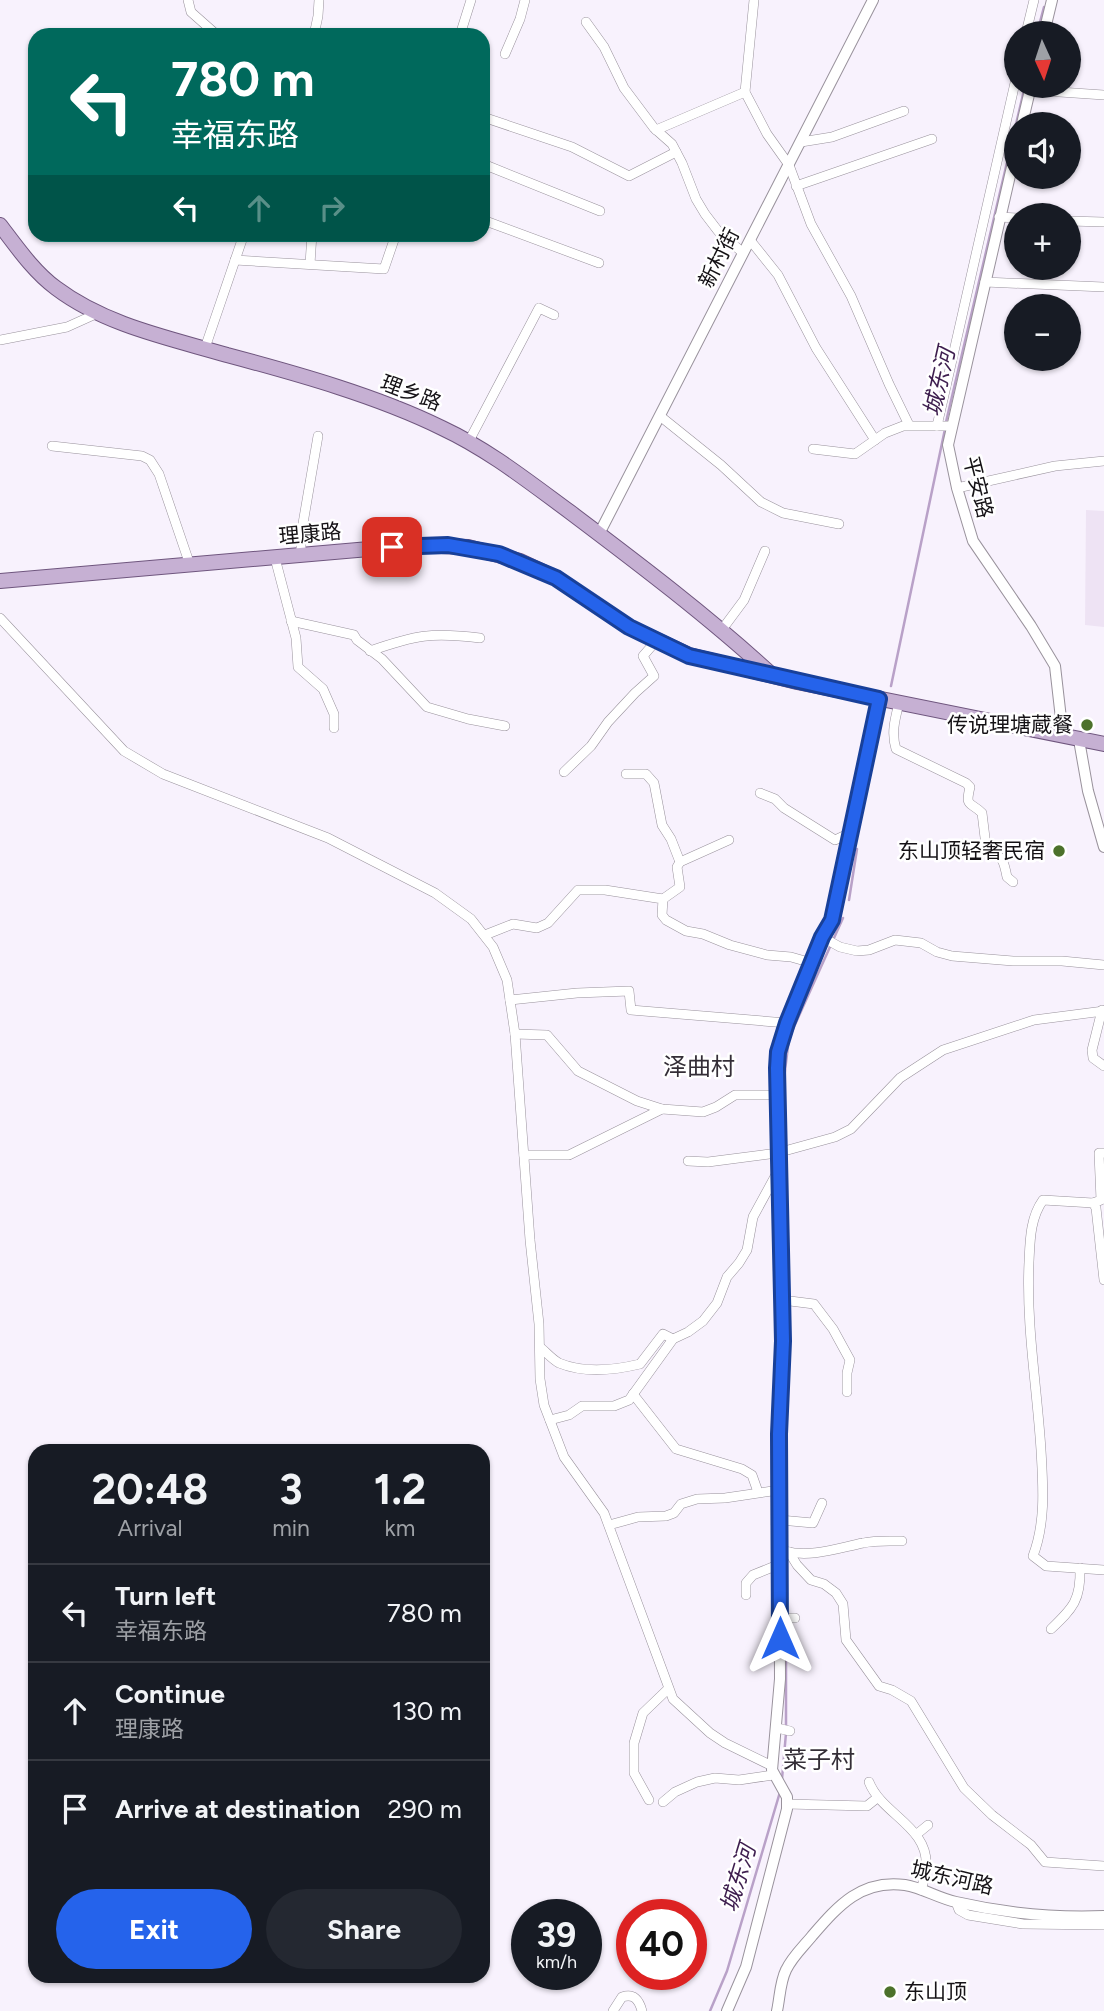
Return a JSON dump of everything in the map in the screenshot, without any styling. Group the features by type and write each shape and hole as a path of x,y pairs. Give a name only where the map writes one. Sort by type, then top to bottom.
{"main road":[{"name":"理乡路","path":"0,225 52,286 97,313 145,331 385,404 469,441 599,534 735,641 773,676"},
{"name":"理康路","path":"0,581 415,545 481,549 520,561 556,578 629,627 689,656 879,699 1104,744"},
{"path":"722,665 735,651 735,641"}],"street":[{"path":"188,0 191,12 209,28"},
{"path":"315,28 319,0"},
{"path":"462,28 471,0"},
{"path":"505,54 525,0"},
{"path":"754,0 745,92 762,125 789,165 811,225 851,296 888,384 909,425"},
{"name":"新村街","path":"599,534 873,0"},
{"path":"1029,21 1034,0"},
{"path":"1047,21 1052,0"},
{"path":"586,22 604,47 624,88 656,130 672,144 705,214 718,231 743,253"},
{"path":"656,130 745,92"},
{"path":"1082,93 1104,95"},
{"path":"813,449 855,454 895,429 909,425 945,426 1012,98"},
{"path":"801,142 832,138 904,111"},
{"path":"490,119 572,147 629,176 676,152"},
{"path":"796,186 932,139"},
{"path":"490,167 600,212"},
{"name":"平安路","path":"1006,189 985,282 945,426 949,453 969,531 979,551 1052,660 1056,672 1063,736"},
{"path":"999,217 1004,217"},
{"path":"1081,221 1104,222"},
{"path":"490,223 599,263"},
{"path":"750,240 778,275 816,348 875,440"},
{"path":"205,348 241,242"},
{"path":"310,264 311,242"},
{"path":"235,260 384,270 393,242"},
{"path":"985,282 1104,287"},
{"path":"469,441 539,307 554,315"},
{"path":"0,340 67,327 97,313"},
{"path":"660,416 721,465 761,502 783,513 839,524"},
{"path":"301,555 301,535 318,436"},
{"path":"52,446 142,456 150,460 159,474 190,565"},
{"path":"957,488 1055,466 1104,461"},
{"path":"721,631 744,600 765,551"},
{"path":"275,558 296,638 298,667 324,689 334,713 334,728"},
{"path":"0,618 124,751 141,763 163,774 295,824 359,853 453,904 485,935 504,970 515,1034 544,1405 564,1457 588,1489 609,1525 668,1689 679,1706 710,1733 772,1770 787,1797 750,1955 727,2011"},
{"path":"291,621 355,635 382,659 427,708 505,726"},
{"path":"370,651 412,636 431,634 480,638"},
{"path":"564,772 591,746 626,702 654,676 643,656 656,641"},
{"path":"772,1770 784,1730 780,1679 779,1564 784,1551 785,1521 779,1490 783,1341 788,1301 778,1171 778,1052 812,963 828,940 879,699"},
{"path":"899,703 893,725 896,749 970,787 967,800 970,806 982,813 986,846 1001,856 1005,862 1007,877 1013,882"},
{"path":"1079,740 1088,791 1104,848"},
{"path":"626,774 646,775 652,780 662,825 680,862"},
{"path":"760,793 775,799 784,808 835,840 852,832"},
{"path":"485,935 513,924 537,928 548,923 578,891 605,890 663,899 680,887 677,867 680,862 729,840"},
{"path":"663,899 662,915 686,931 767,955 791,957 812,963"},
{"path":"828,940 850,950 864,951 895,940 921,943 937,952 952,956 1104,965"},
{"path":"510,1000 629,990 631,1010 787,1023"},
{"path":"688,1161 708,1163 779,1153 835,1137 851,1129 900,1078 943,1050 1034,1020 1103,1011 1092,1050 1095,1061 1104,1066"},
{"path":"515,1034 547,1035 578,1071 637,1101 662,1110 704,1112 735,1095 776,1095"},
{"path":"524,1155 569,1155 662,1110"},
{"path":"1104,1153 1099,1153 1101,1199 1093,1203 1043,1200 1037,1208 1029,1268 1042,1489 1040,1534 1033,1556 1046,1566 1104,1570"},
{"path":"550,1420 569,1415 582,1406 614,1406 629,1400 673,1339 703,1321 717,1303 727,1277 747,1250 753,1217 778,1171"},
{"path":"1093,1203 1104,1280"},
{"path":"788,1301 814,1304 833,1329 850,1360 847,1392"},
{"path":"541,1348 558,1363 603,1369 640,1364 663,1334 673,1339"},
{"path":"633,1394 676,1449 742,1469 752,1475 758,1492"},
{"path":"609,1525 638,1517 666,1516 674,1513 681,1504 696,1499 725,1498 779,1490"},
{"path":"785,1521 813,1523 822,1503"},
{"path":"784,1551 840,1549 863,1543 902,1541"},
{"path":"784,1551 811,1580 824,1584 836,1593 844,1604 844,1628 850,1650 879,1686 911,1701 955,1775 972,1797 1031,1845 1045,1862 1065,1866 1104,1866"},
{"path":"746,1595 746,1583 753,1575 779,1564"},
{"path":"1051,1629 1076,1602 1080,1590 1080,1568"},
{"path":"780,1618 795,1618"},
{"path":"649,1800 634,1773 634,1744 643,1713 668,1689"},
{"path":"663,1802 675,1792 697,1782 715,1777 739,1780 772,1770"},
{"path":"869,1782 877,1798 917,1834 927,1867 921,1890"},
{"path":"787,1804 867,1806 877,1798"},
{"path":"917,1834 928,1825"},
{"name":"城东河路","path":"777,2011 782,1983 792,1958 846,1899 859,1891 888,1885 905,1885 956,1902 1024,1913 1104,1916"},
{"path":"956,1902 959,1910 968,1915 1023,1924 1104,1925"},
{"path":"612,2011 622,1997 627,1995 634,1996 642,2011"}],"shaded area":[{"path":"1086,510 1104,511 1104,627 1085,625"}],"waterway":[{"name":"城东河","path":"1040,21 1044,7"},
{"name":"城东河","path":"946,422 1022,98"},
{"name":"城东河","path":"891,686 945,429"},
{"name":"城东河","path":"849,900 857,849"},
{"name":"城东河","path":"785,1148 783,1087 789,1038 843,918"},
{"name":"城东河","path":"786,1156 787,1235"},
{"name":"城东河","path":"786,1394 788,1257"},
{"name":"城东河","path":"784,1439 785,1517"},
{"name":"城东河","path":"785,1523 786,1548"},
{"name":"城东河","path":"786,1555 786,1615"},
{"name":"城东河","path":"786,1621 786,1727"},
{"name":"城东河","path":"782,1779 786,1733"},
{"name":"城东河","path":"710,2011 727,1971 780,1792"}],"place":[{"name":"传说理塘蔵餐","path":"1087,725"},
{"name":"东山顶轻奢民宿","path":"1059,851"},
{"name":"东山顶","path":"890,1992"}],"district":[{"name":"泽曲村","path":"699,1067"},
{"name":"菜子村","path":"819,1760"}],"route":[{"path":"392,547 448,545 499,554 556,578 629,627 689,656 879,699 832,920 822,937 787,1023 777,1068 783,1341 779,1434 780,1638"}]}
